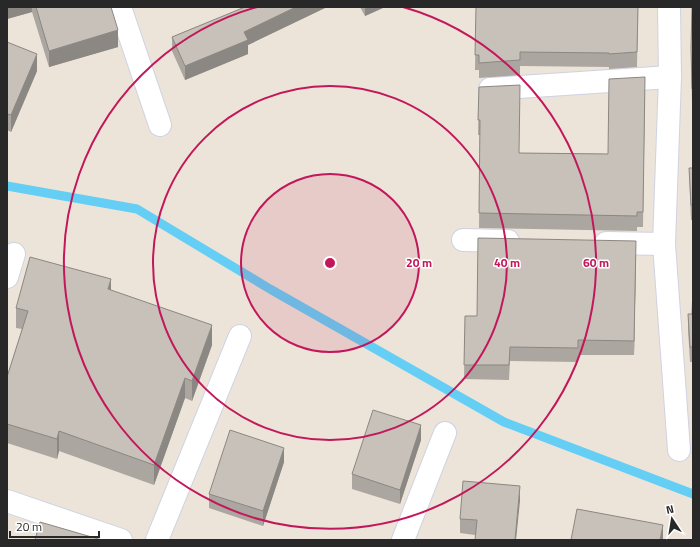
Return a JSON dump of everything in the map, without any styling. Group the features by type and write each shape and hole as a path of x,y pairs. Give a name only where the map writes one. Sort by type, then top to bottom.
{"street":[{"path":"120,7 160,126"},
{"path":"669,7 670,77 664,244 679,450"},
{"path":"481,90 670,77"},
{"path":"463,240 525,241"},
{"path":"587,242 664,244"},
{"path":"7,277 14,254"},
{"path":"157,540 240,336"},
{"path":"403,540 445,433"},
{"path":"7,501 121,540"}],"building":[{"path":"36,7 111,7 118,30 49,51"},
{"path":"245,7 296,7 244,32 248,40 185,66 172,37"},
{"path":"476,7 638,7 637,52 609,54 520,52 520,60 479,63 479,55 475,55"},
{"path":"693,7 693,89 691,48"},
{"path":"7,42 37,54 11,115 7,114"},
{"path":"645,77 643,212 637,212 637,216 479,213 479,87 520,85 519,153 608,154 609,79"},
{"path":"689,168 693,168 693,205 691,205"},
{"path":"478,238 636,241 634,341 578,340 578,348 510,347 509,365 464,365 465,316 477,316"},
{"path":"30,257 111,279 108,289 212,325 192,381 185,378 154,465 59,431 57,439 7,424 7,377 28,311 16,308"},
{"path":"693,287 693,347 690,347 688,314 692,314"},
{"path":"373,410 421,425 400,490 352,474"},
{"path":"230,430 284,448 263,511 209,494"},
{"path":"463,481 520,486 515,540 475,540 477,520 460,519"},
{"path":"577,509 663,525 660,540 571,540"},
{"path":"40,522 102,540 35,540"}],"waterway":[{"path":"7,186 137,209 270,289 504,422 693,494"}]}
